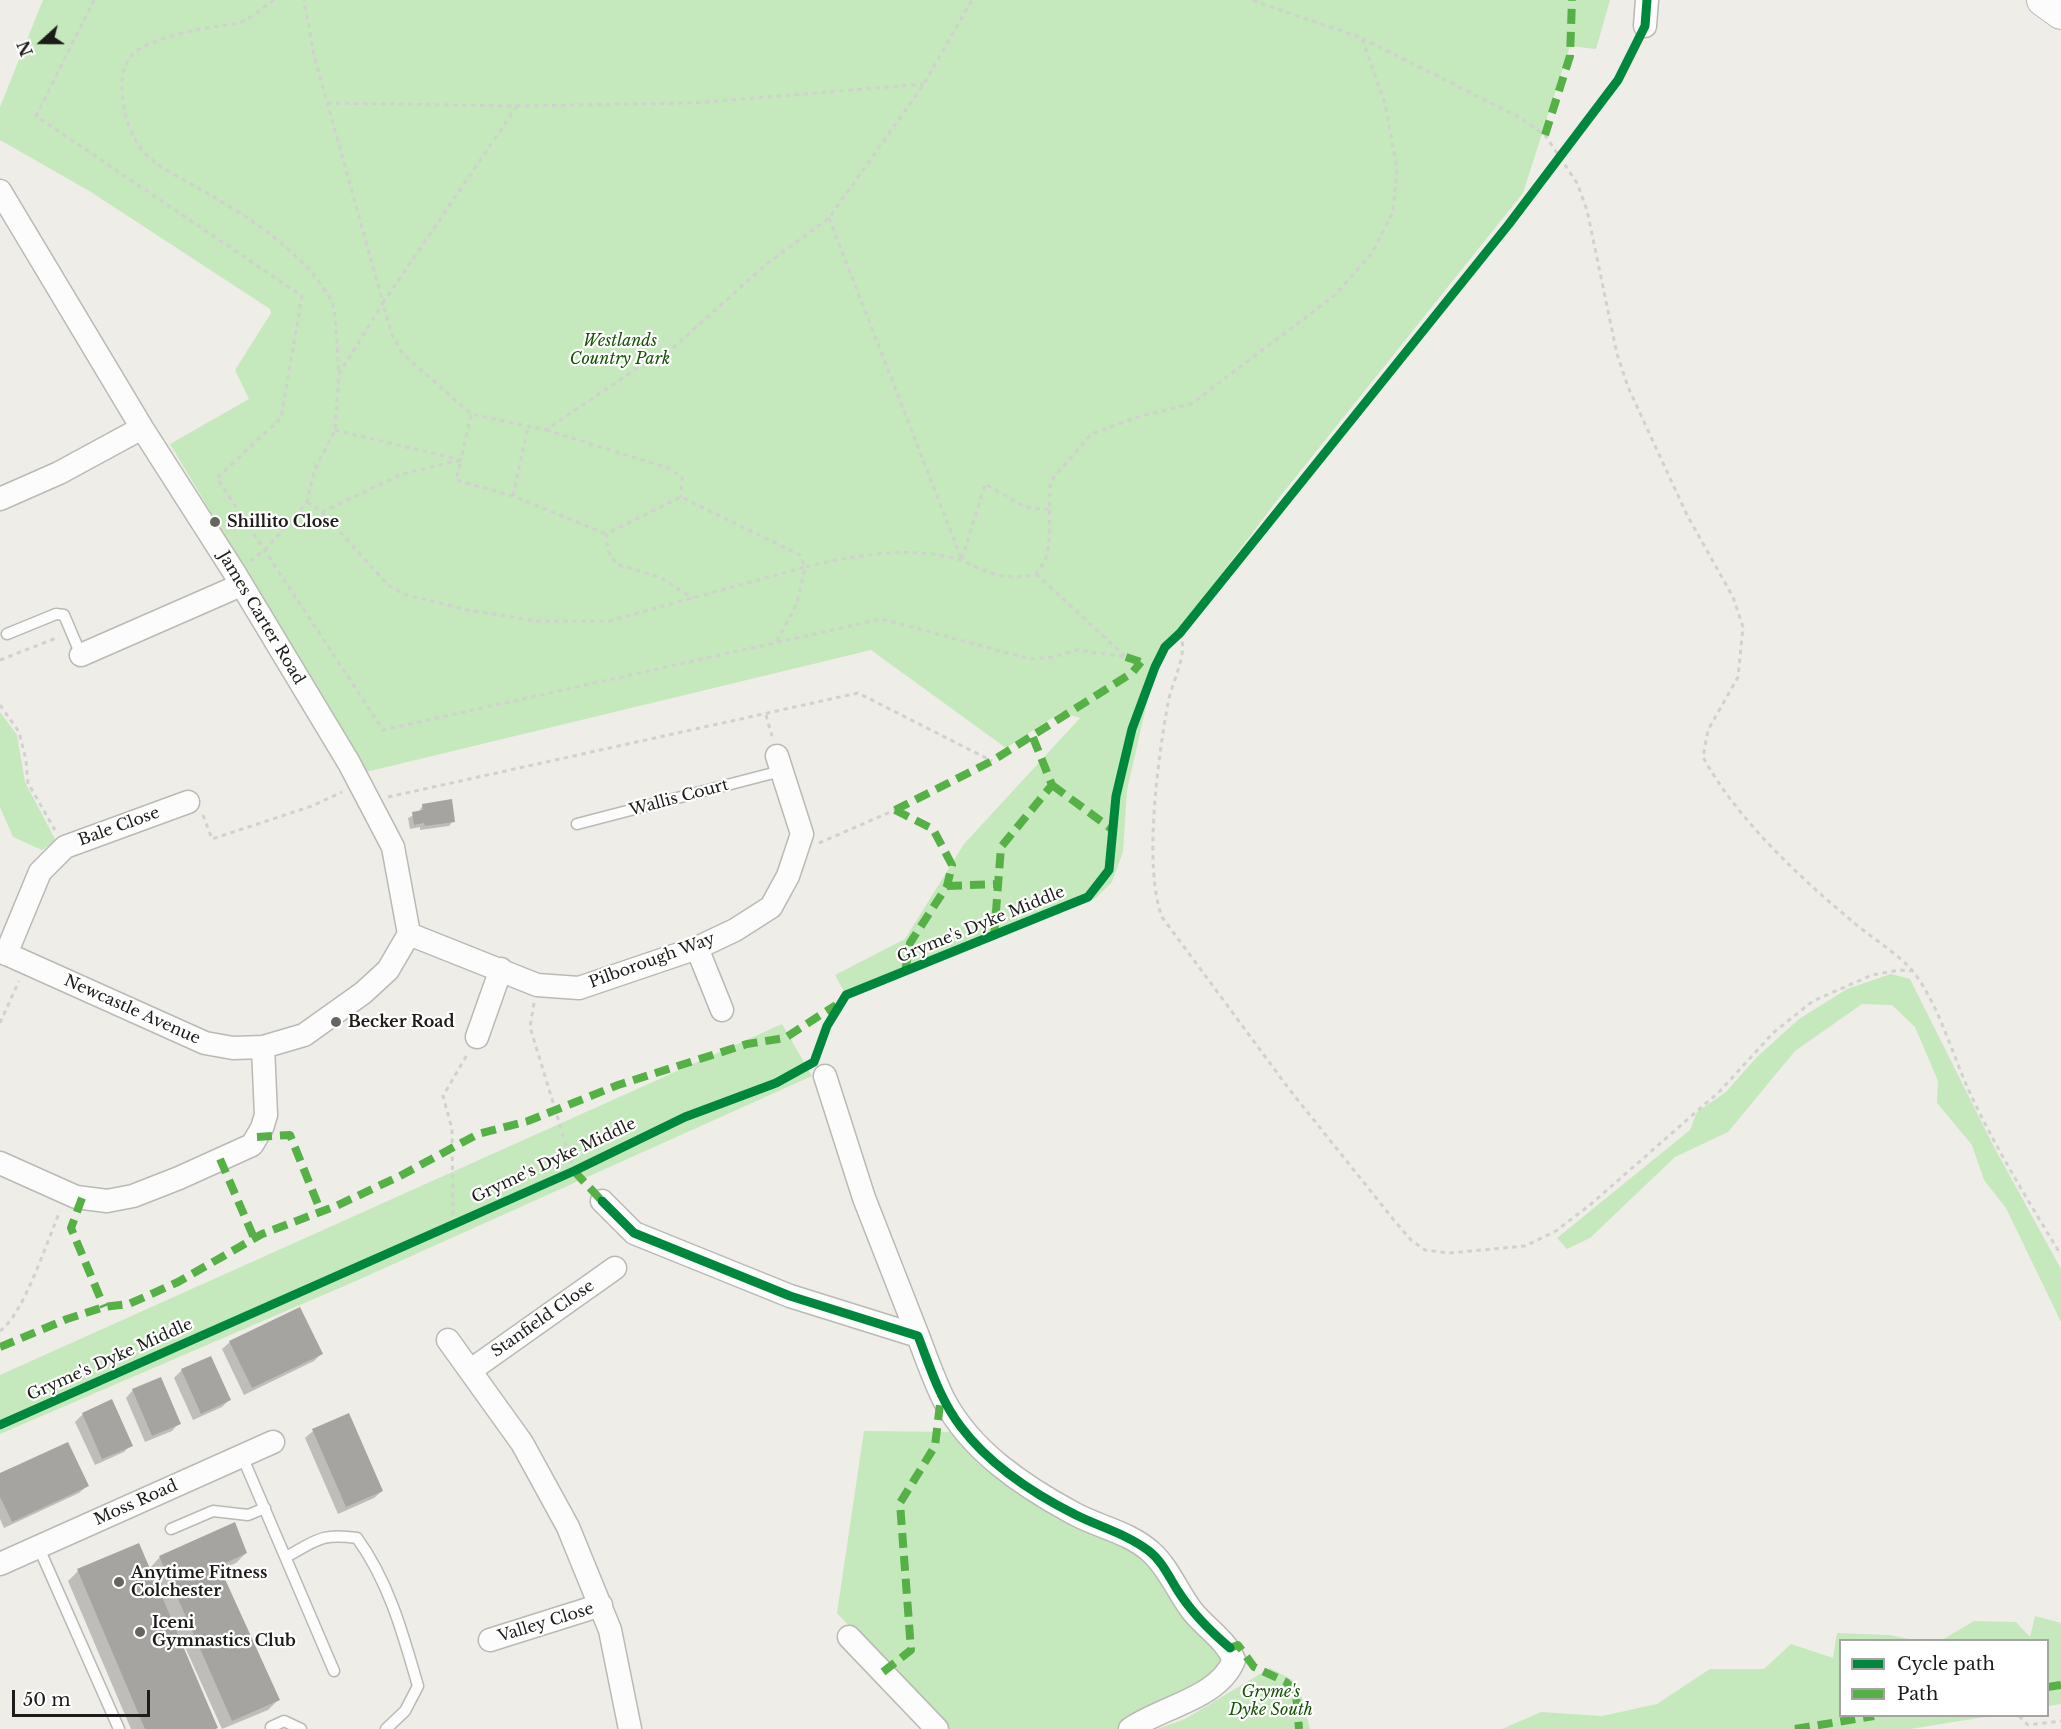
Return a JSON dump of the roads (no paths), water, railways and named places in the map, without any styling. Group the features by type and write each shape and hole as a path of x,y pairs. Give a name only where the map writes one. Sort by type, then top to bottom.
{"main road":[{"path":"2043,0 2061,13"}],"street":[{"path":"1645,26 1647,0"},
{"name":"James Carter Road","path":"0,191 142,428 238,578 364,792 393,848 409,934"},
{"path":"0,500 59,473 142,428"},
{"path":"81,655 238,578"},
{"name":"Pilborough Way","path":"409,934 537,985 579,988 697,948 735,930 771,907 796,854 802,834 779,763"},
{"name":"Bale Close","path":"3,953 40,872 65,847 188,802"},
{"name":"Newcastle Avenue","path":"3,953 205,1043 233,1048 263,1047 304,1035 363,993 388,970 409,934"},
{"path":"697,948 722,1010"},
{"path":"477,1037 501,969"},
{"path":"0,1163 68,1193 107,1201 133,1196 252,1145 262,1128 266,1115 263,1047"},
{"path":"825,1076 864,1198 944,1400 960,1426 980,1448 1008,1472 1046,1497 1150,1551 1193,1612 1230,1648 1234,1660 1228,1674 1208,1690 1130,1729"},
{"path":"602,1201 634,1233 790,1296 918,1336"},
{"name":"Stanfield Close","path":"471,1370 615,1268"},
{"path":"448,1340 527,1453 568,1527 610,1630 630,1729"},
{"name":"Moss Road","path":"0,1564 273,1442"},
{"name":"Valley Close","path":"490,1640 601,1605"},
{"path":"849,1637 937,1729"}],"lane":[{"path":"7,634 56,614 63,615 81,655"},
{"name":"Wallis Court","path":"577,825 779,763"},
{"path":"243,1456 334,1671"},
{"path":"171,1529 213,1511 248,1515 264,1508"},
{"path":"286,1557 320,1538 333,1535 357,1538 374,1561 393,1604 418,1686 405,1711 386,1729"},
{"path":"38,1546 66,1607 77,1649 95,1689 117,1728"},
{"path":"55,1612 66,1607"},
{"path":"271,1726 284,1721 301,1729"}],"place":[{"name":"Shillito Close","path":"215,522"},
{"name":"Becker Road","path":"336,1022"},
{"name":"Anytime Fitness Colchester","path":"119,1582"},
{"name":"Iceni Gymnastics Club","path":"140,1632"}],"park label":[{"name":"Westlands Country Park","path":"620,350"},
{"name":"Gryme's Dyke South","path":"1271,1701"}]}
